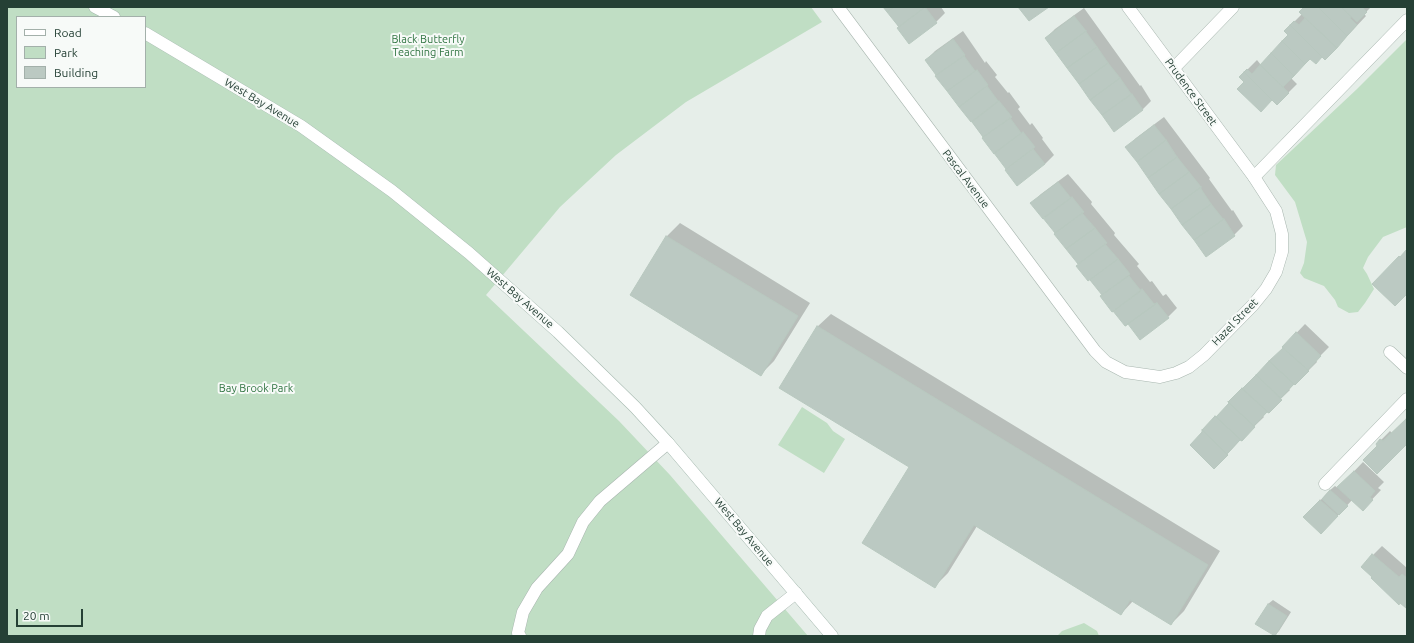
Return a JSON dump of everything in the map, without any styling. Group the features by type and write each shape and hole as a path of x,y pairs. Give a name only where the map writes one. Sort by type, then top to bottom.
{"street":[{"path":"95,7 112,16"},
{"name":"Pascal Avenue","path":"838,7 1095,351"},
{"name":"Prudence Street","path":"1128,7 1254,177"},
{"path":"1174,68 1232,7"},
{"path":"1254,177 1407,20"},
{"name":"West Bay Avenue","path":"146,34 302,126 392,191 468,253 558,332 668,443 832,636"},
{"name":"Hazel Street","path":"1095,351 1106,362 1125,372 1160,377 1176,373 1189,367 1204,355 1253,305 1266,289 1276,272 1282,252 1282,234 1276,211 1254,177"},
{"path":"1390,352 1407,368"},
{"path":"1325,484 1407,400"},
{"path":"520,636 518,633 524,612 537,588 568,554 583,522 600,501 668,443"},
{"path":"759,636 760,629 768,616 796,593"}],"green space":[{"name":"Bay Brook Park","path":"7,7 811,7 822,22 686,102 616,155 560,207 486,295 619,421 670,475 808,636 7,636"},
{"path":"1407,39 1407,227 1383,237 1368,257 1363,268 1374,289 1358,312 1349,313 1338,307 1335,300 1324,286 1304,278 1300,273 1304,263 1307,242 1295,202 1275,175 1276,165 1357,89"},
{"path":"802,407 827,423 833,431 845,439 824,473 778,445"},
{"path":"1084,623 1097,631 1099,636 1057,636 1062,631"}],"building":[{"path":"883,7 894,7 887,12"},
{"path":"894,7 925,7 899,27 887,12"},
{"path":"925,7 937,23 909,44 897,28"},
{"path":"1018,7 1049,7 1029,21"},
{"path":"1304,7 1318,7 1347,36 1337,48 1299,12"},
{"path":"1318,7 1341,7 1357,25 1347,36"},
{"path":"1341,7 1362,7 1367,12 1357,22"},
{"path":"1074,16 1086,31 1056,53 1045,38"},
{"path":"1305,18 1337,48 1325,60 1290,25 1294,21 1299,25"},
{"path":"1290,25 1322,57 1316,64 1310,59 1305,64 1282,41 1288,35 1284,31"},
{"path":"1086,31 1097,47 1067,68 1056,53"},
{"path":"953,39 965,55 936,75 925,60"},
{"path":"1282,41 1305,64 1294,76 1271,53"},
{"path":"1097,47 1108,63 1079,84 1067,68"},
{"path":"1271,53 1294,76 1283,87 1260,65"},
{"path":"964,56 975,71 947,91 935,76"},
{"path":"1108,63 1120,78 1090,100 1079,84"},
{"path":"1260,65 1289,93 1277,105 1244,72 1247,69 1252,74"},
{"path":"977,70 988,85 959,107 947,91"},
{"path":"1244,72 1272,100 1261,112 1237,89 1244,82 1239,77"},
{"path":"1120,78 1131,94 1102,115 1090,100"},
{"path":"987,86 998,101 971,122 959,107"},
{"path":"1132,94 1143,110 1114,132 1102,115"},
{"path":"999,101 1012,117 983,137 972,122"},
{"path":"1010,118 1021,133 994,154 982,138"},
{"path":"1154,125 1166,140 1137,162 1125,147"},
{"path":"1023,132 1035,147 1006,169 994,153"},
{"path":"1166,140 1177,157 1148,178 1137,162"},
{"path":"1033,149 1045,164 1017,186 1005,170"},
{"path":"1177,157 1189,172 1159,194 1148,178"},
{"path":"1189,172 1201,187 1171,209 1159,194"},
{"path":"1058,182 1071,198 1043,219 1030,203"},
{"path":"1201,187 1211,204 1182,225 1171,209"},
{"path":"1072,197 1084,212 1055,233 1043,218"},
{"path":"1211,204 1224,219 1194,240 1182,225"},
{"path":"1082,213 1095,228 1066,249 1054,234"},
{"path":"1224,219 1235,236 1206,257 1194,240"},
{"path":"1095,228 1107,243 1078,264 1066,249"},
{"path":"666,236 798,316 761,376 630,295"},
{"path":"1105,244 1118,259 1088,281 1076,266"},
{"path":"1407,249 1407,294 1395,306 1372,284"},
{"path":"1118,259 1130,274 1102,295 1090,280"},
{"path":"1129,276 1141,291 1112,312 1100,296"},
{"path":"1142,289 1154,304 1157,303 1125,326 1113,311"},
{"path":"1157,303 1169,318 1140,340 1128,324 1125,326"},
{"path":"817,326 1208,565 1171,625 1130,600 1121,615 974,525 935,588 862,543 909,467 779,388"},
{"path":"1296,332 1321,356 1308,370 1282,347"},
{"path":"1283,348 1309,371 1295,385 1269,361"},
{"path":"1269,361 1294,384 1281,398 1256,375"},
{"path":"1256,375 1282,400 1269,413 1242,389"},
{"path":"1242,388 1269,413 1267,412 1254,426 1228,402"},
{"path":"1228,402 1255,427 1242,441 1216,417 1229,403"},
{"path":"1215,416 1242,441 1240,440 1227,454 1202,430"},
{"path":"1406,419 1407,444 1377,474 1363,460 1377,446 1376,444 1380,439 1383,441"},
{"path":"1202,430 1228,455 1214,469 1190,445 1202,432"},
{"path":"1354,471 1375,491 1370,497 1373,500 1363,511 1337,487"},
{"path":"1330,490 1348,506 1339,515 1322,499"},
{"path":"1320,500 1338,516 1321,534 1303,517"},
{"path":"1372,554 1399,577 1402,574 1407,578 1406,608 1400,603 1399,605 1361,567"},
{"path":"1268,604 1287,616 1275,636 1255,624"}],"park label":[{"name":"Black Butterfly Teaching Farm","path":"428,45"}]}
